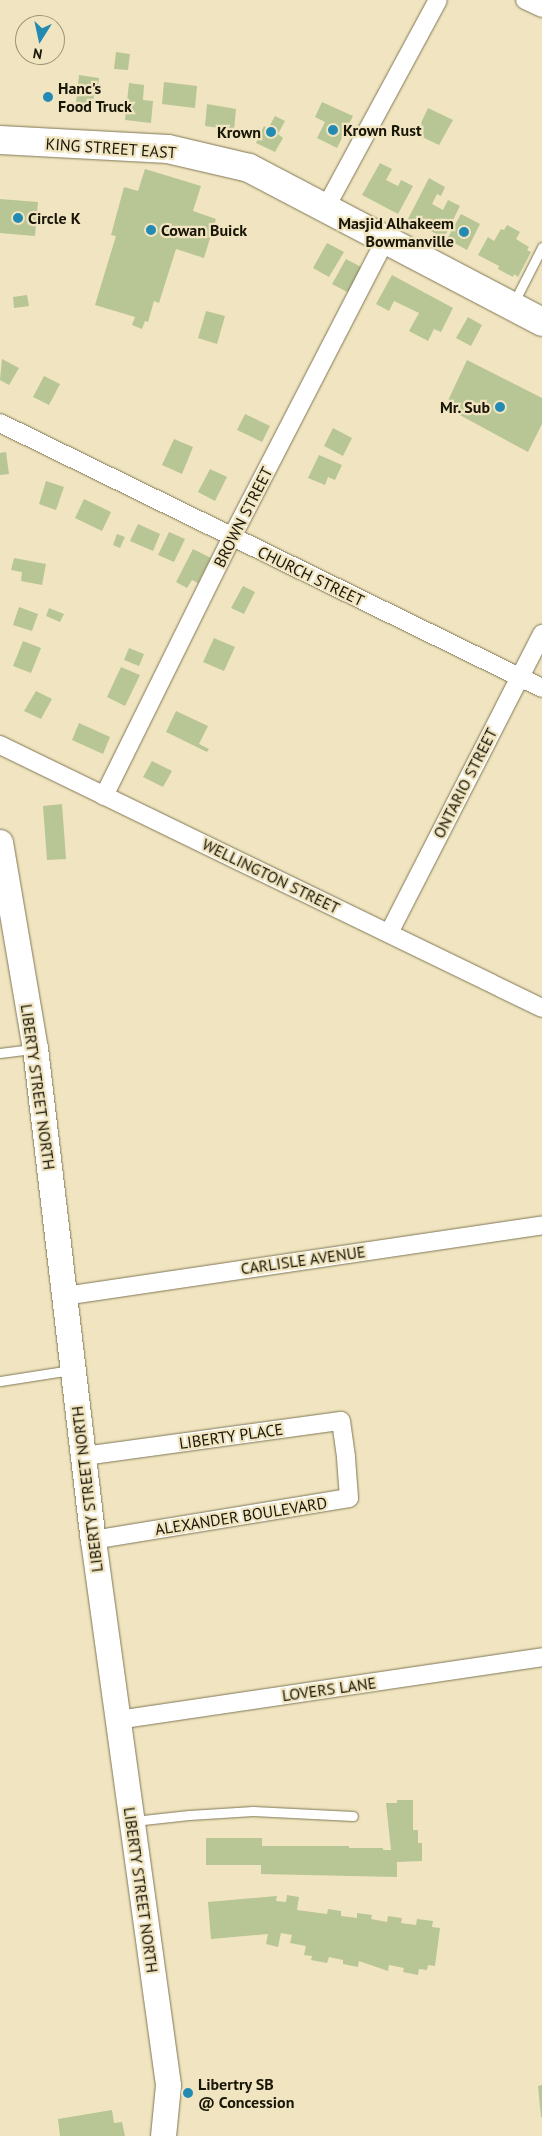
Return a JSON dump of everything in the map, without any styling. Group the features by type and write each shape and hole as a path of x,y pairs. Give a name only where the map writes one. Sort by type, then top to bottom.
{"main road":[{"name":"KING STREET EAST","path":"0,140 168,149 248,168 326,207 542,322"},
{"name":"LIBERTY STREET NORTH","path":"0,842 35,1048 93,1540 168,2085 164,2136"}],"street":[{"path":"326,207 438,0"},
{"path":"526,0 542,8"},
{"name":"BROWN STREET","path":"104,796 232,537 385,240"},
{"name":"CHURCH STREET","path":"0,424 542,688"},
{"name":"ONTARIO STREET","path":"389,933 542,634"},
{"name":"WELLINGTON STREET","path":"0,745 542,1008"},
{"name":"CARLISLE AVENUE","path":"64,1296 542,1225"},
{"name":"LIBERTY PLACE","path":"84,1456 341,1421 346,1458"},
{"name":"ALEXANDER BOULEVARD","path":"93,1540 349,1498 346,1458"},
{"name":"LOVERS LANE","path":"117,1720 542,1657"}],"lane":[{"path":"512,306 542,247"},
{"path":"0,1053 35,1048"},
{"path":"0,1381 73,1370"},
{"path":"131,1821 189,1814 253,1811 353,1816"}],"building":[{"path":"116,52 130,54 128,70 114,69"},
{"path":"79,75 99,78 98,86 95,86 93,105 76,103"},
{"path":"164,82 197,86 195,108 162,104"},
{"path":"129,83 144,85 143,100 153,101 151,123 125,120"},
{"name":"Krown Rust","path":"322,102 353,116 337,148 317,138 325,122 315,117"},
{"path":"207,104 236,109 234,130 205,126"},
{"path":"428,108 453,120 439,145 416,134"},
{"name":"Krown","path":"275,116 285,121 278,134 283,138 275,152 256,143 264,126 268,129"},
{"path":"380,163 392,169 386,180 398,186 401,180 413,186 398,214 362,195"},
{"path":"145,169 201,186 193,211 216,219 204,258 176,249 159,303 154,301 148,322 145,321 142,329 132,325 135,317 95,305 116,236 111,235 124,187 138,191"},
{"path":"429,178 445,187 441,196 437,194 432,204 443,210 448,200 460,206 444,238 408,219"},
{"name":"Circle K","path":"0,199 38,202 35,236 0,233"},
{"name":"Masjid Alhakeem Bowmanville","path":"461,214 480,224 467,250 447,239"},
{"path":"507,225 520,232 516,239 529,247 527,250 531,252 518,277 514,274 513,277 498,269 499,266 478,255 488,237 494,241 501,229 504,230"},
{"path":"327,243 344,252 329,277 313,268"},
{"path":"346,259 363,268 349,293 332,284"},
{"path":"392,275 453,308 441,332 434,329 428,341 409,331 419,313 394,301 389,311 376,304"},
{"path":"27,295 29,306 14,308 13,297"},
{"path":"206,311 225,316 217,344 198,338"},
{"path":"468,317 482,325 471,346 456,338"},
{"path":"2,359 19,368 9,385 0,380"},
{"path":"467,360 542,398 542,424 528,452 445,407"},
{"path":"44,376 60,384 49,405 33,397"},
{"path":"245,414 270,426 262,442 237,430"},
{"path":"333,428 352,438 343,456 324,446"},
{"path":"174,439 193,447 182,474 162,465"},
{"path":"6,452 9,474 0,475 0,453"},
{"path":"319,455 342,465 335,480 328,477 325,485 308,478"},
{"path":"210,469 227,477 215,501 198,492"},
{"path":"46,481 64,487 56,510 39,504"},
{"path":"84,499 111,512 102,531 75,518"},
{"path":"138,524 160,534 153,551 130,541"},
{"path":"169,532 185,539 174,562 158,555"},
{"path":"117,534 125,537 120,548 113,545"},
{"path":"193,549 211,558 198,583 192,580 187,588 176,582"},
{"path":"14,558 46,564 42,585 21,581 22,572 11,570"},
{"path":"243,586 255,592 244,614 231,608"},
{"path":"19,607 38,614 32,631 13,625"},
{"path":"49,608 64,614 60,622 46,616"},
{"path":"214,638 235,647 224,671 203,662"},
{"path":"23,641 41,648 31,673 13,666"},
{"path":"129,648 144,654 139,666 124,660"},
{"path":"121,667 140,675 125,706 107,697"},
{"path":"36,691 52,699 41,719 24,711"},
{"path":"176,711 208,726 199,744 209,749 207,752 166,732"},
{"path":"79,723 110,737 103,754 72,740"},
{"path":"152,761 172,771 163,787 143,777"},
{"path":"62,804 66,859 47,860 43,806"},
{"path":"397,1800 413,1800 413,1830 418,1830 418,1843 422,1843 422,1861 397,1862 397,1877 261,1874 261,1865 206,1865 206,1838 262,1838 262,1846 349,1846 349,1848 383,1848 383,1850 391,1850 386,1803 397,1803"},
{"path":"287,1895 299,1897 297,1910 327,1914 328,1909 341,1911 341,1916 357,1918 357,1913 372,1915 371,1919 387,1922 388,1916 402,1918 401,1923 416,1925 417,1919 433,1921 432,1927 440,1928 435,1966 428,1965 427,1970 419,1969 418,1975 403,1972 404,1968 389,1965 388,1971 359,1961 358,1967 343,1964 343,1960 329,1957 327,1963 311,1960 312,1956 304,1955 306,1946 290,1943 292,1935 281,1933 278,1947 266,1944 268,1934 211,1939 208,1902 277,1896 276,1901 286,1902"},
{"path":"542,2085 542,2117 541,2117 538,2086"},
{"path":"112,2110 114,2123 122,2122 125,2136 60,2136 58,2119"}],"place":[{"name":"Hanc's Food Truck","path":"48,97"},
{"name":"Krown Rust","path":"333,130"},
{"name":"Krown","path":"271,132"},
{"name":"Circle K","path":"18,218"},
{"name":"Cowan Buick","path":"151,230"},
{"name":"Masjid Alhakeem Bowmanville","path":"464,232"},
{"name":"Mr. Sub","path":"500,407"},
{"name":"Libertry SB @ Concession","path":"188,2093"}]}
